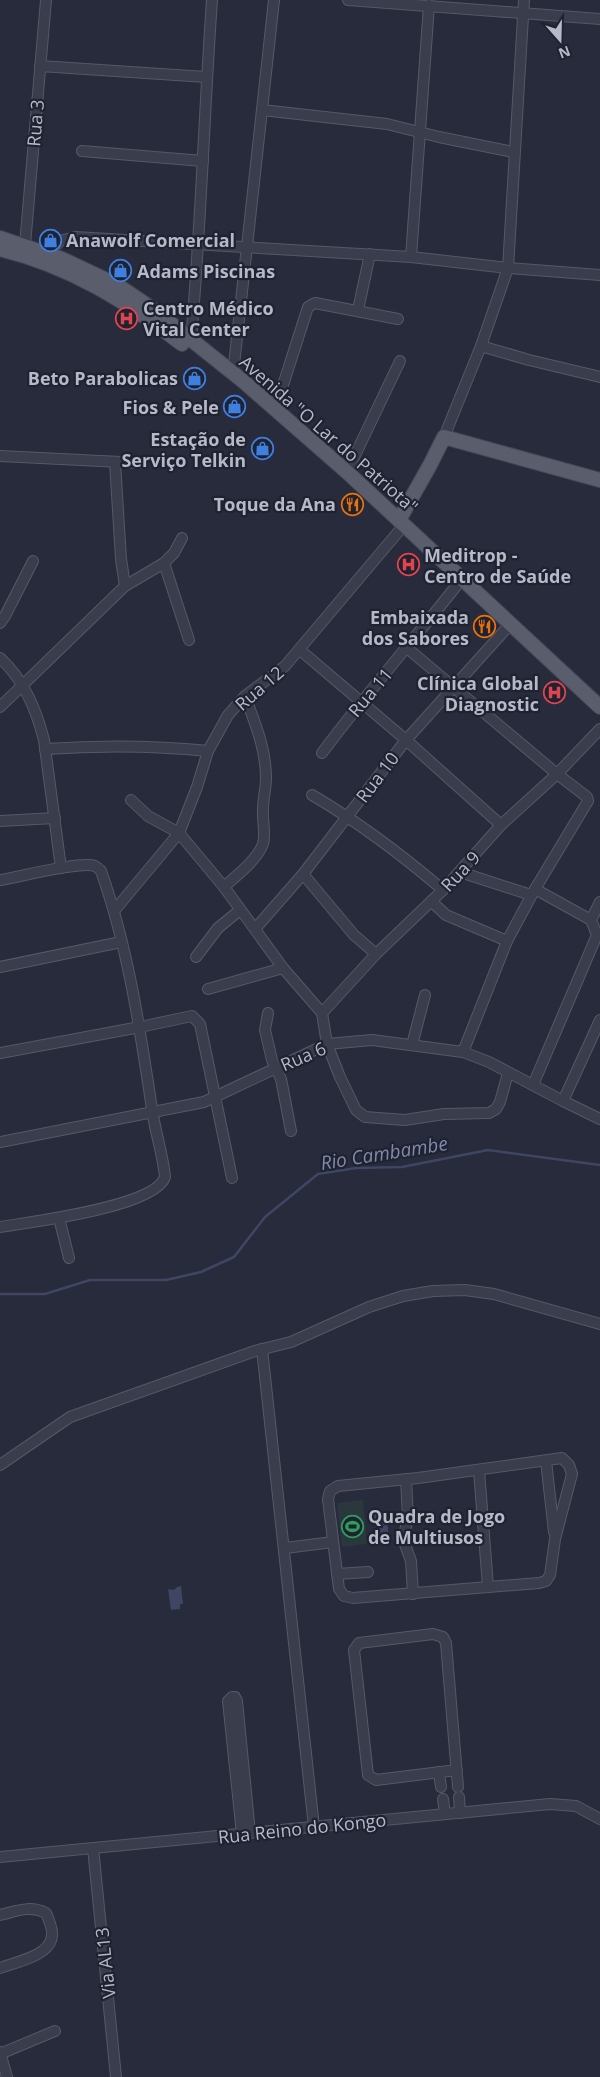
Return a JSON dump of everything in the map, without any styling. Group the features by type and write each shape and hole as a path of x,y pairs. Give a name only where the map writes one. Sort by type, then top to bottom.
{"main road":[{"name":"Avenida \"O Lar do Patriota\"","path":"0,238 48,254 117,286 154,310 233,374 347,472 457,584 600,717"},
{"name":"Avenida \"O Lar do Patriota\"","path":"0,249 58,267 85,279 168,334 239,389 399,525 600,707"},
{"path":"399,525 444,437 600,480"}],"street":[{"name":"Rua 3","path":"25,245 46,0"},
{"path":"191,340 199,245 206,78 212,0"},
{"path":"233,374 274,0"},
{"path":"348,0 600,19"},
{"path":"444,437 481,346 508,268 524,0"},
{"path":"411,257 429,5"},
{"path":"40,66 206,78"},
{"path":"262,110 387,124 514,152"},
{"path":"82,151 203,161"},
{"path":"48,254 60,241 75,237 370,254 600,275"},
{"path":"358,310 370,254"},
{"path":"275,410 308,308 315,303 398,319"},
{"path":"481,346 600,377"},
{"path":"347,472 400,361"},
{"path":"0,456 141,463"},
{"path":"115,462 125,586"},
{"name":"Rua 12","path":"114,910 179,833 197,787 208,751 228,715 245,696 285,666 300,650 399,525"},
{"path":"0,707 125,586 164,562 174,553 182,538"},
{"path":"0,623 33,561"},
{"path":"164,562 189,640"},
{"name":"Rua 11","path":"322,753 361,701 407,648 457,584"},
{"name":"Rua 10","path":"255,929 303,874 406,740 455,688 505,630"},
{"path":"407,648 556,774 586,794 588,801 533,892 507,941 463,1052"},
{"path":"300,650 406,740 501,825"},
{"path":"0,658 15,672 32,702 39,720 45,749 61,868"},
{"path":"224,887 258,853 263,843 264,835 262,810 266,779 263,754 260,736 245,696"},
{"name":"Rua 9","path":"322,1013 376,954 443,890 501,825 556,774 600,729"},
{"path":"45,749 99,745 154,746 208,751"},
{"path":"312,795 348,816 399,853 443,890"},
{"path":"132,800 148,816 179,833 224,887 283,968 322,1013 327,1044 352,1103 360,1114 365,1117 405,1120 444,1114 489,1114 496,1109 500,1102 508,1072"},
{"path":"0,821 55,818"},
{"path":"0,880 61,868 96,866 101,870 114,910 140,1027 152,1113 165,1177 163,1182 146,1195 125,1203 59,1218 0,1227"},
{"path":"460,872 533,892 592,920 598,936 533,1085"},
{"path":"303,874 354,935 376,954"},
{"path":"431,901 446,914 507,941"},
{"path":"592,920 600,902"},
{"path":"196,957 218,928 240,910"},
{"path":"0,967 121,942"},
{"path":"208,989 283,968"},
{"path":"412,1045 425,995"},
{"path":"268,1013 265,1030 281,1079 291,1130"},
{"path":"0,1053 192,1016 196,1018 200,1024 232,1178"},
{"path":"563,1101 600,1020"},
{"name":"Rua 6","path":"0,1142 204,1102 327,1044 372,1040 463,1052 489,1062 600,1118"},
{"path":"59,1218 68,1258"},
{"path":"0,1465 70,1417 262,1349 291,1342 369,1307 403,1296 433,1291 465,1290 494,1294 600,1324"},
{"path":"262,1349 314,1826"},
{"path":"562,1458 566,1461 572,1474 555,1539 550,1575 546,1581 413,1594 348,1598 339,1589 328,1499 334,1488 344,1485 406,1480 546,1461 562,1458"},
{"path":"546,1461 555,1539"},
{"path":"479,1470 488,1587"},
{"path":"406,1480 408,1518 403,1539 411,1561 413,1594"},
{"path":"285,1548 333,1542"},
{"path":"337,1574 368,1572"},
{"path":"456,1770 376,1780 368,1775 354,1650 359,1642 434,1634 443,1637 446,1643 460,1813"},
{"path":"232,1697 237,1701 246,1833 228,1701 232,1697"},
{"path":"439,1772 442,1787"},
{"path":"443,1799 445,1814"},
{"name":"Rua Reino do Kongo","path":"0,1857 563,1803 576,1806 600,1819"},
{"name":"Via AL13","path":"93,1848 116,2077"},
{"path":"0,1916 23,1909 36,1908 46,1913 53,1935 50,1944 44,1950 0,1968"},
{"path":"7,2077 0,2053 55,2031"}],"shaded area":[{"name":"Quadra de Jogo de Multiusos","path":"363,1500 367,1544 342,1547 337,1503"}],"water":[{"path":"387,1513 389,1544 377,1545 374,1514"},
{"path":"181,1586 183,1604 180,1604 180,1609 171,1610 168,1589 174,1590"}],"waterway":[{"name":"Rio Cambambe","path":"0,1294 45,1294 90,1280 166,1280 201,1272 234,1257 265,1217 318,1174 356,1168 402,1167 488,1150 600,1165"}],"place":[{"name":"Anawolf Comercial","path":"50,240"},
{"name":"Adams Piscinas","path":"121,271"},
{"name":"Centro Médico Vital Center","path":"127,318"},
{"name":"Beto Parabolicas","path":"194,378"},
{"name":"Fios & Pele","path":"235,407"},
{"name":"Estação de Serviço Telkin","path":"262,449"},
{"name":"Toque da Ana","path":"352,504"},
{"name":"Meditrop - Centro de Saúde","path":"408,565"},
{"name":"Embaixada dos Sabores","path":"485,627"},
{"name":"Clínica Global Diagnostic","path":"555,693"},
{"name":"Quadra de Jogo de Multiusos","path":"352,1526"}]}
